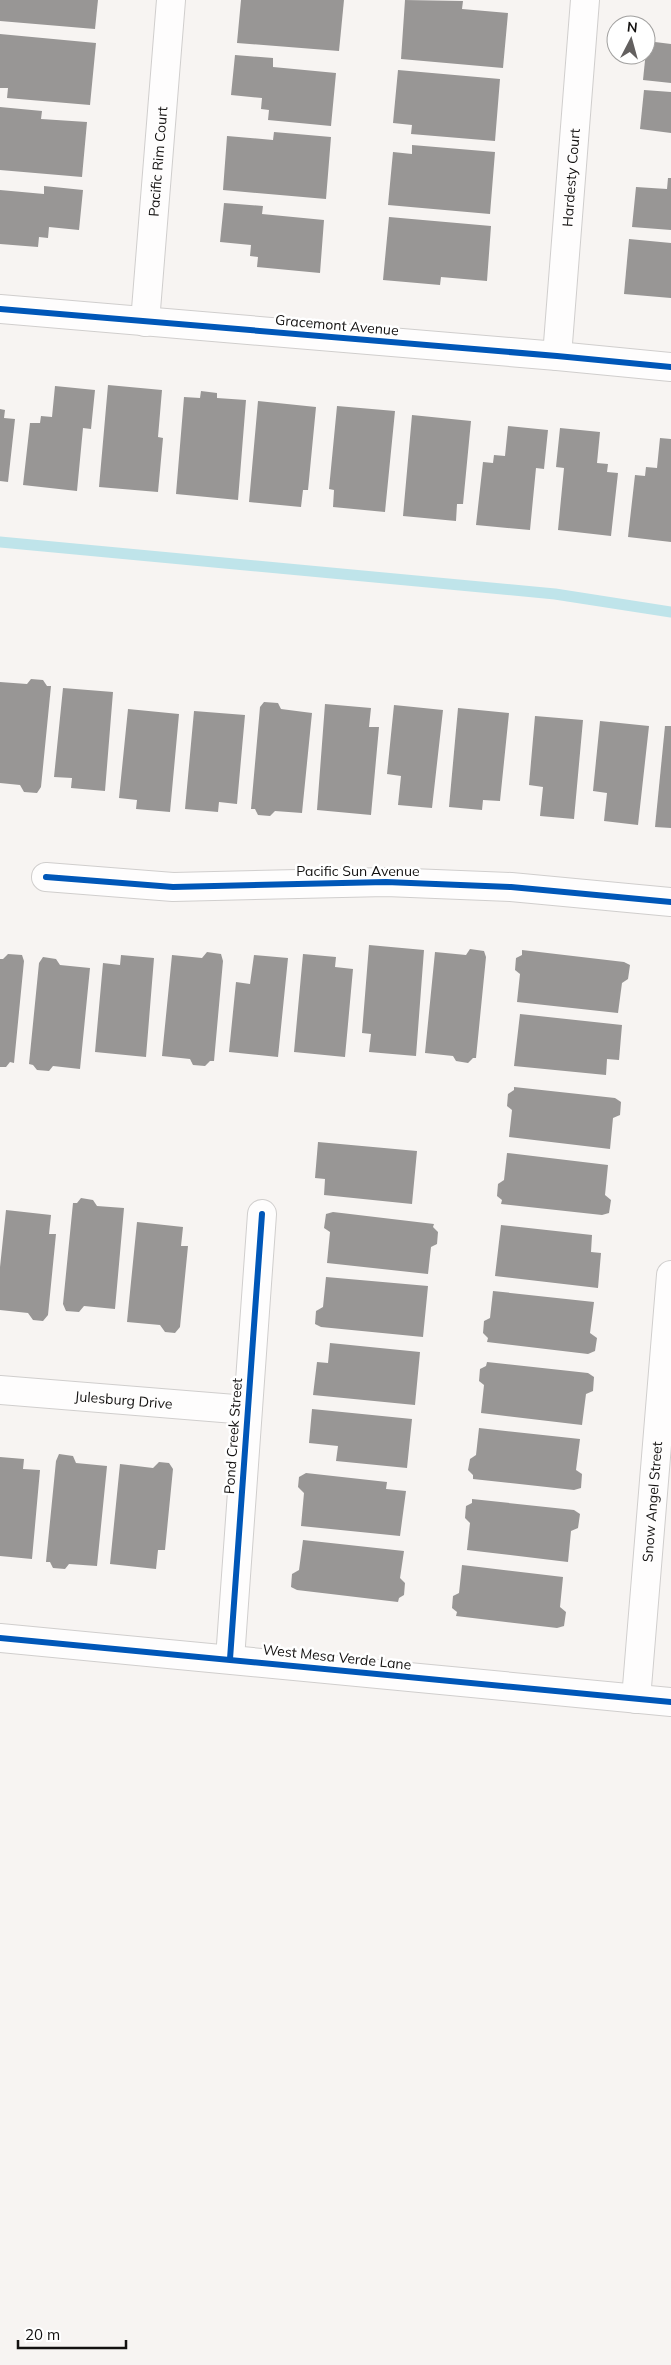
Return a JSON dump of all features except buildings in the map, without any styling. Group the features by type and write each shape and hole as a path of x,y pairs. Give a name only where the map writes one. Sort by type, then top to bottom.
{"street":[{"name":"Pacific Rim Court","path":"144,322 171,0"},
{"name":"Hardesty Court","path":"557,356 585,0"},
{"name":"Gracemont Avenue","path":"0,309 671,367"},
{"name":"Pacific Sun Avenue","path":"46,877 173,887 386,882 511,887 671,902"},
{"name":"Pond Creek Street","path":"230,1659 262,1214"},
{"name":"Snow Angel Street","path":"636,1699 671,1275"},
{"name":"Julesburg Drive","path":"0,1390 247,1410"},
{"name":"West Mesa Verde Lane","path":"0,1638 671,1702"}],"waterway":[{"path":"0,542 555,594 671,612"}],"cycle path":[{"path":"0,309 671,367"},
{"path":"46,877 173,887 386,882 511,887 671,902"},
{"path":"230,1659 262,1214"},
{"path":"0,1638 671,1702"}]}
